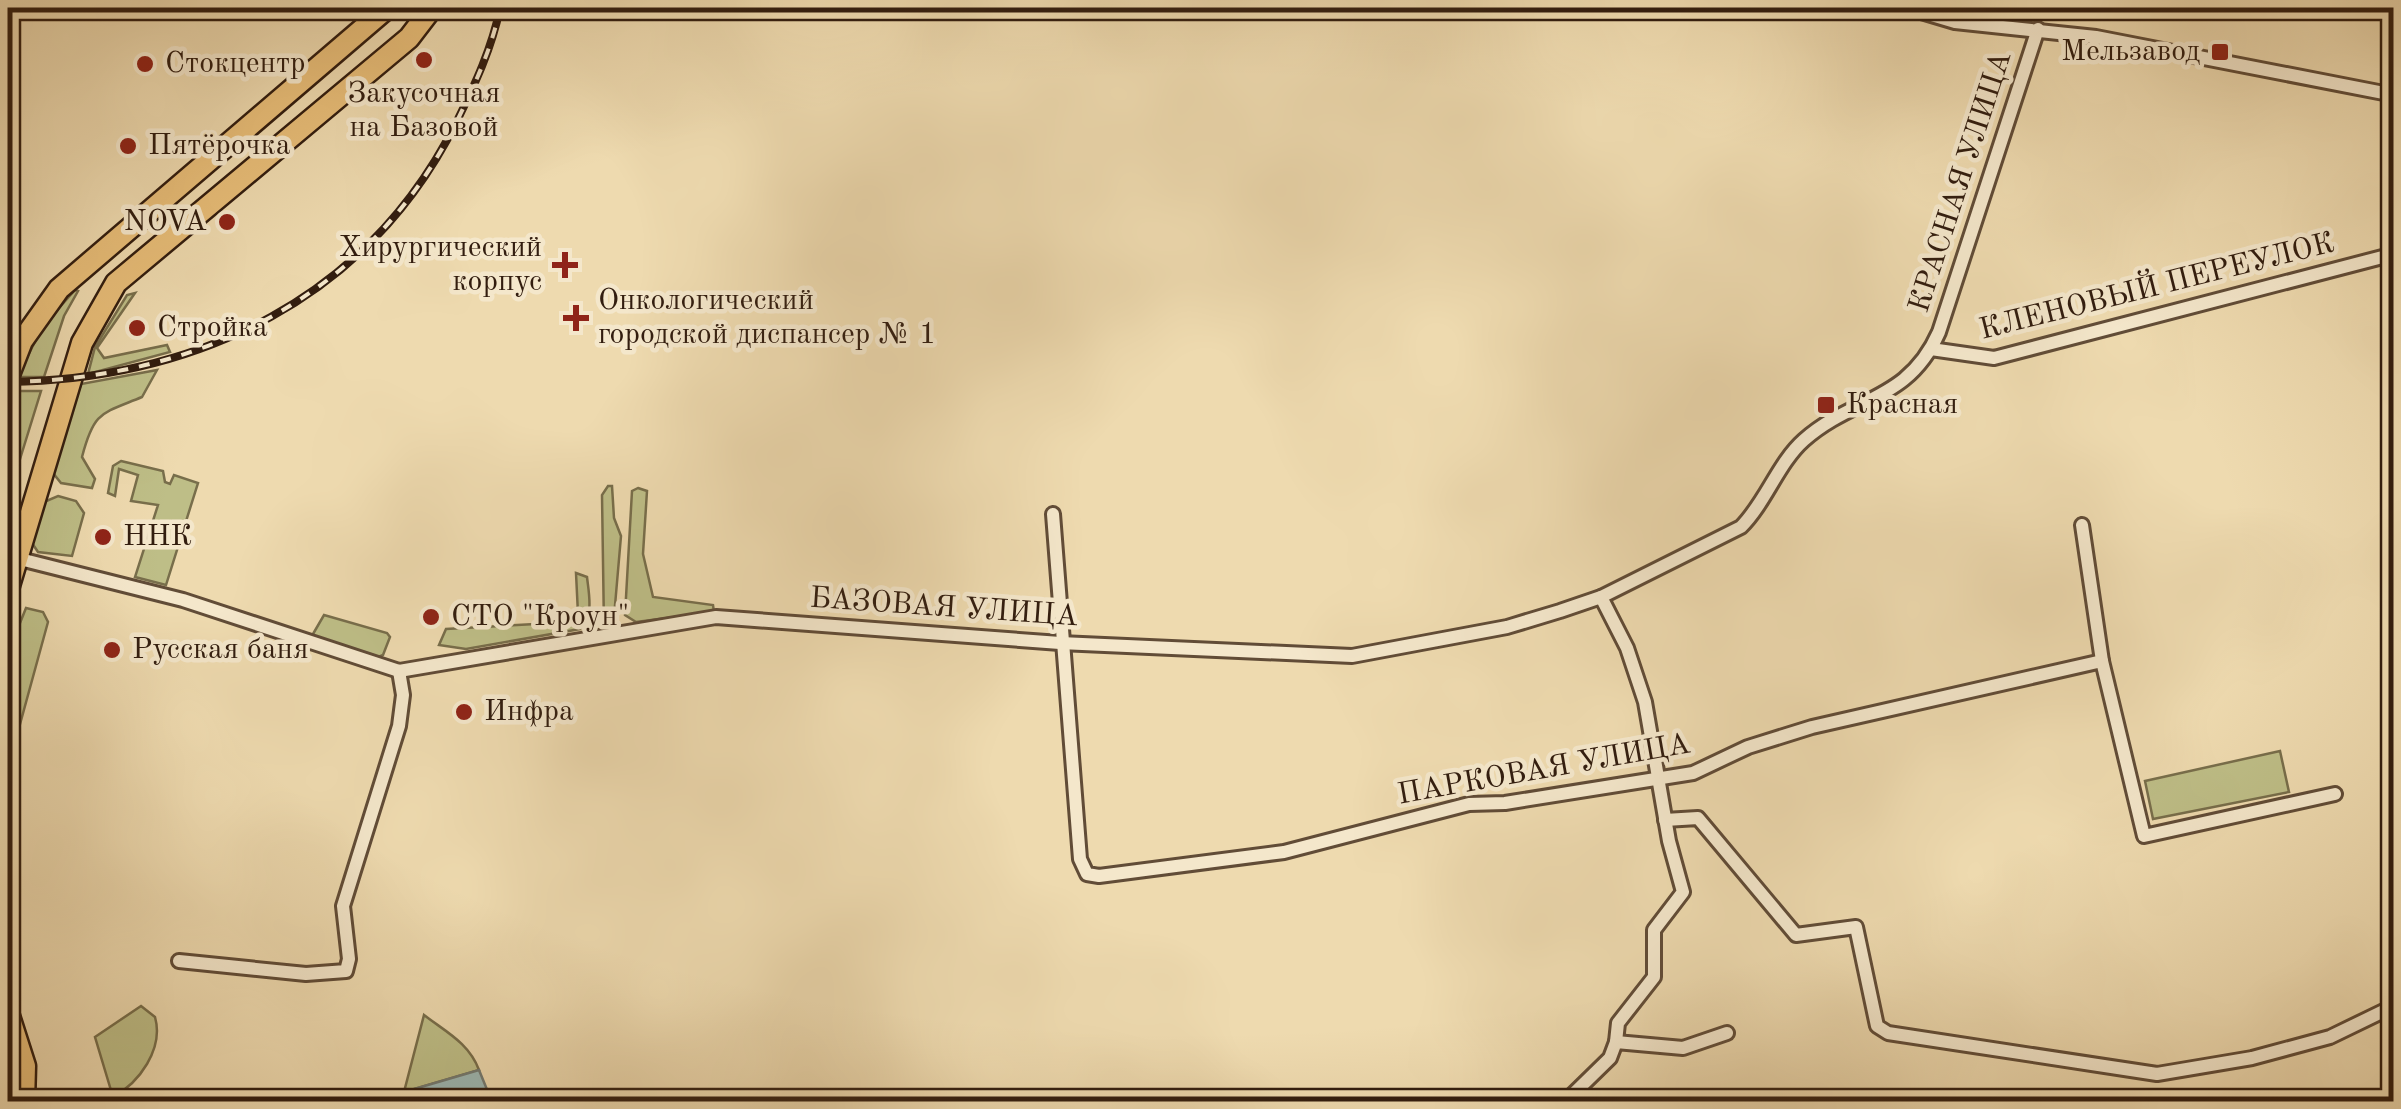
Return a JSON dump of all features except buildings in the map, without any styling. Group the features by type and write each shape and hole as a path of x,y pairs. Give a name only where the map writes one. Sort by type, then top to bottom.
{"main road":[{"path":"8,377 22,341 59,288 387,8"},
{"path":"8,589 12,557 82,342 116,283 409,38 432,8"},
{"path":"8,1013 24,1066 24,1102"}],"street":[{"name":"КРАСНАЯ УЛИЦА","path":"1825,425 1897,389 1931,349 2038,29 1955,22 1908,8"},
{"path":"2038,29 2394,95"},
{"name":"КЛЕНОВЫЙ ПЕРЕУЛОК","path":"1931,349 1994,358 2394,254"},
{"name":"БАЗОВАЯ УЛИЦА","path":"12,557 183,600 400,671 716,617 1060,643 1352,656 1507,627 1601,597 1740,527 1757,511 1801,442 1825,425"},
{"path":"1053,514 1060,643"},
{"path":"2082,525 2102,661 2144,836 2334,794"},
{"path":"1564,1102 1610,1058 1618,1023 1654,977 1657,924 1683,892 1638,678 1601,597"},
{"name":"ПАРКОВАЯ УЛИЦА","path":"1060,643 1080,859 1087,874 1284,852 1454,807 1693,773 1748,747 1812,728 2102,661"},
{"path":"179,961 306,974 346,971 343,906 399,726 403,695 400,671"},
{"path":"1665,820 1698,818 1796,936 1856,928 1877,1026 1888,1032 2157,1074 2252,1058 2330,1036 2394,1006"},
{"path":"1616,1042 1683,1048 1727,1032"}],"green space":[{"path":"78,291 64,316 44,377 17,377 43,326"},
{"path":"135,293 97,348 104,358 167,345 170,352 88,374 95,347 127,295"},
{"path":"157,370 142,397 108,411 95,422 82,457 95,479 92,488 61,483 53,473 81,384"},
{"path":"13,391 41,391 8,498 8,409"},
{"path":"121,461 163,471 165,482 170,484 174,475 198,483 166,585 135,577 158,505 131,501 138,475 119,469 115,496 108,493 113,466"},
{"path":"612,486 614,518 621,536 614,617 604,628 602,495"},
{"path":"632,491 647,491 643,554 653,597 713,605 714,612 636,622 625,615"},
{"path":"58,496 76,501 84,513 72,556 38,552 32,543 44,502"},
{"path":"576,573 587,577 589,598 587,618 580,629 466,649 439,645 446,629 572,622 578,614"},
{"path":"26,608 43,612 48,622 8,768 8,653"},
{"path":"324,615 387,633 390,637 383,655 376,658 317,639 313,634"},
{"path":"2280,751 2289,792 2153,819 2145,781"},
{"path":"141,1006 155,1017 153,1053 132,1083 113,1097 95,1037"},
{"path":"424,1015 463,1045 479,1070 404,1092"}],"water":[{"path":"479,1070 488,1092 464,1101 398,1101 404,1092"}],"railway":[{"path":"8,382 79,377 146,365 211,345 271,317 327,281 377,236 420,183 470,93 488,52 500,8"}],"place":[{"name":"Мельзавод","path":"2220,52"},
{"name":"Закусочная на Базовой","path":"424,60"},
{"name":"Стокцентр","path":"145,64"},
{"name":"Пятёрочка","path":"128,146"},
{"name":"NOVA","path":"227,222"},
{"name":"Хирургический корпус","path":"565,265"},
{"name":"Онкологический городской диспансер № 1","path":"576,318"},
{"name":"Стройка","path":"137,328"},
{"name":"Красная","path":"1826,405"},
{"name":"ННК","path":"103,537"},
{"name":"СТО \"Кроун\"","path":"431,617"},
{"name":"Русская баня","path":"112,650"},
{"name":"Инфра","path":"464,712"}]}
